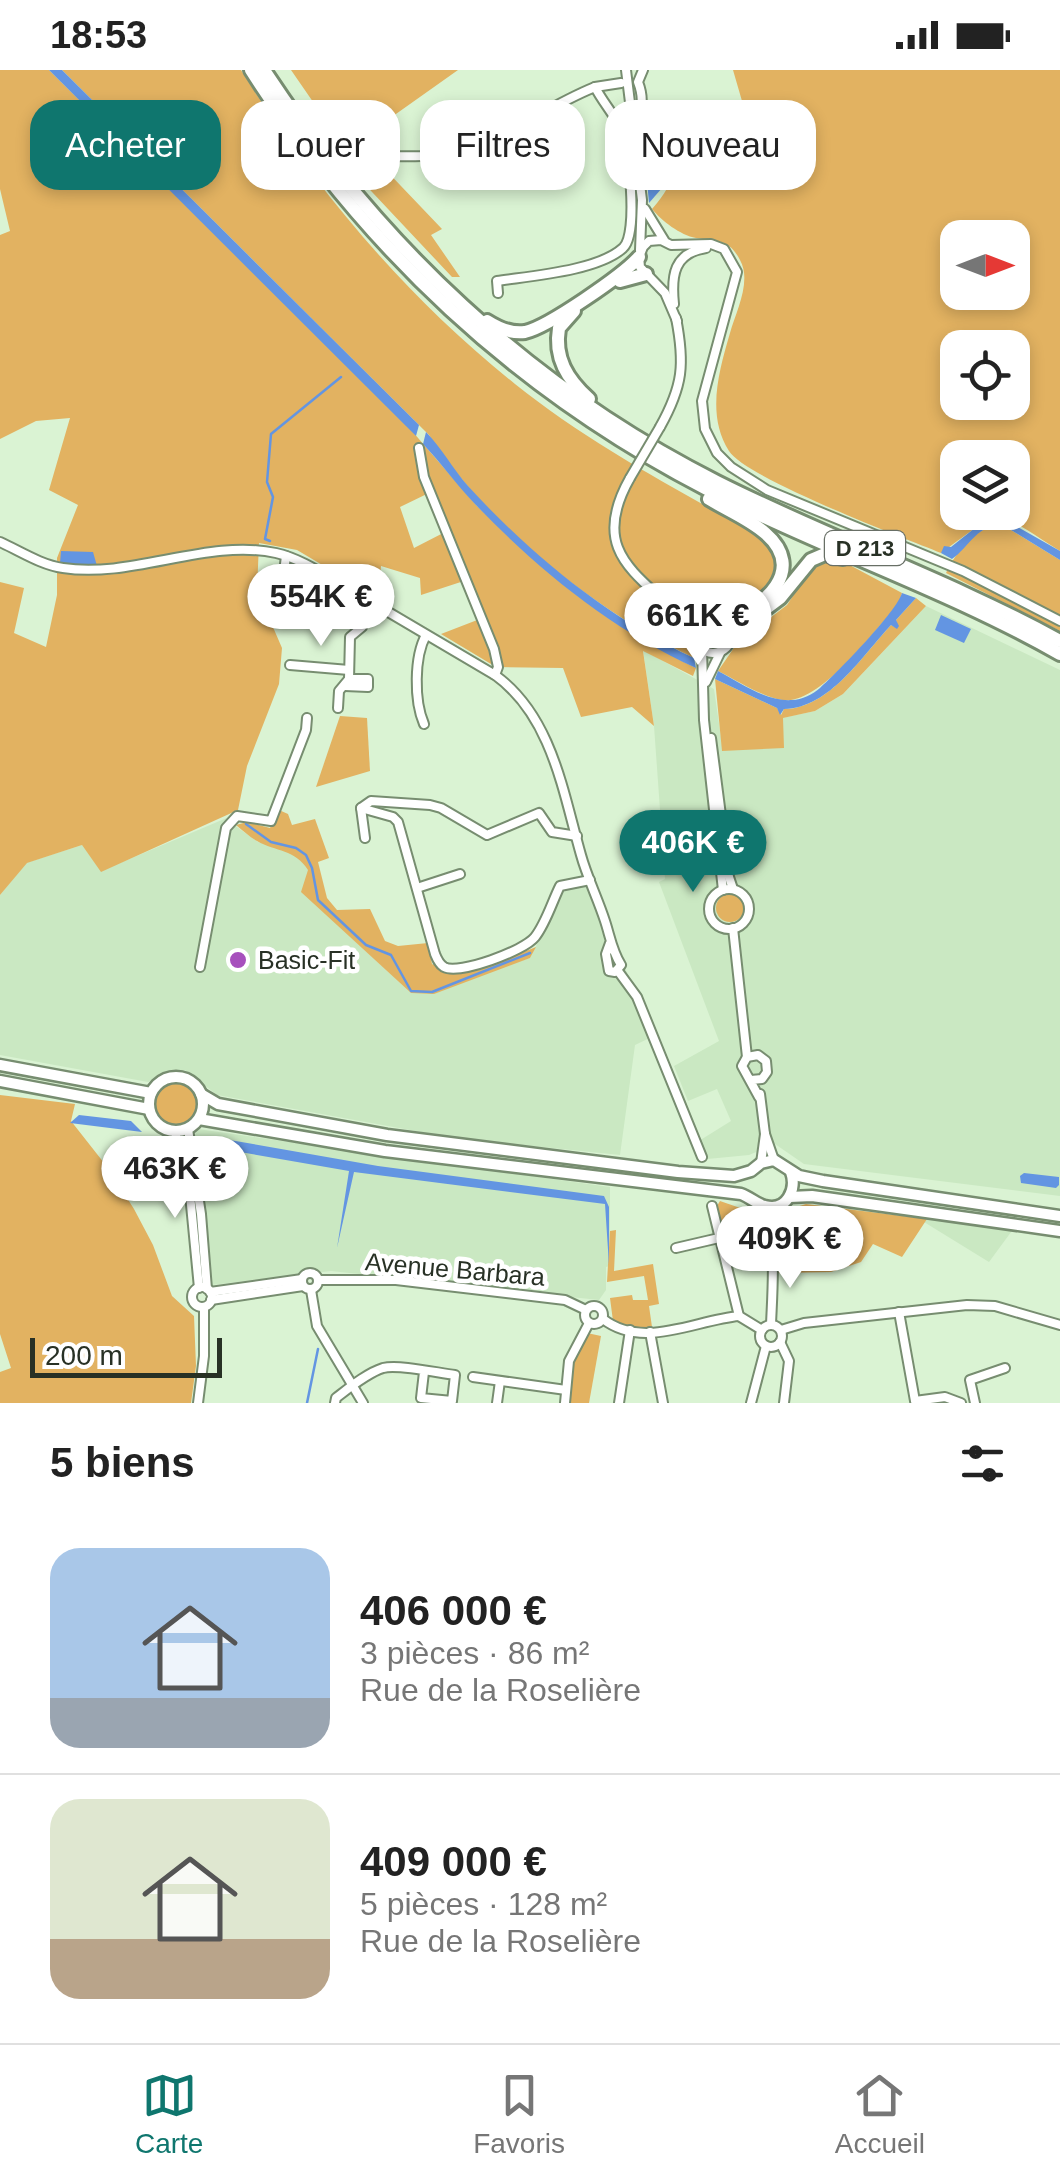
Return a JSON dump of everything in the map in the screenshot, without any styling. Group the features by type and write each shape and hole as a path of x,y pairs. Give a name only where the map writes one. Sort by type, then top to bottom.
{"highway":[{"name":"D 213","path":"250,70 322,172 418,280 494,350 598,428 661,466 777,523 987,614 1060,654"},
{"name":"D 213","path":"264,70 340,176 432,278 525,360 622,428 717,482 978,597 1060,641"},
{"path":"432,278 448,286 496,327 528,331 625,272 639,254"},
{"path":"622,428 618,420 580,391 562,366 558,328 570,314 614,284 650,276"},
{"path":"661,466 672,477 766,533 781,557 782,570 774,590 729,627"},
{"path":"729,627 780,598 817,557 836,555 879,572 890,572"}],"main road":[{"path":"0,1066 151,1093"},
{"path":"201,1094 199,1119 188,1129 175,1132 161,1127 149,1109 151,1093 162,1081 178,1077 194,1084 201,1094 218,1104 401,1136 734,1176 751,1171 760,1162 774,1160 791,1172 823,1182 1060,1216"},
{"path":"0,1081 149,1109"},
{"path":"199,1119 385,1150 756,1201 770,1207 810,1196 1060,1231"},
{"path":"751,1171 748,1184 756,1201"},
{"path":"786,1201 794,1186 791,1172"}],"street":[{"path":"626,70 630,100"},
{"path":"643,70 638,82 643,100"},
{"path":"400,156 481,145 563,100 620,82"},
{"path":"595,88 605,104"},
{"path":"498,292 496,282 601,261 623,248 632,222 629,190"},
{"path":"641,190 640,267 665,293 677,321"},
{"path":"642,200 648,218 668,243 675,266 683,362 681,378 660,427 618,505 615,540 631,572 662,598 694,633 702,649 722,890"},
{"path":"639,254 650,241 712,244 724,249 732,259 737,272 734,291 704,383 702,401 705,429 717,453 731,467 768,490 934,558 1060,621"},
{"path":"650,276 662,278 699,248 710,248 732,259"},
{"path":"419,448 424,476 494,649 496,675"},
{"path":"0,542 42,562 83,570 223,553 255,551 286,556 328,576 496,675 520,696 532,713 562,780 613,959 620,964 618,972 637,997 702,1157"},
{"path":"286,556 283,580 321,584 328,576"},
{"path":"662,598 704,618 716,615 729,627 729,644 704,686"},
{"path":"338,708 340,691 348,678 350,637 362,627 364,610 370,601"},
{"path":"694,633 704,618"},
{"path":"424,724 419,713 418,647 426,635"},
{"path":"702,649 711,653 722,651"},
{"path":"290,665 348,678"},
{"path":"705,709 728,877 733,889"},
{"path":"200,967 226,828 237,816 271,821 306,730 306,718"},
{"path":"360,808 371,801 430,805 487,835 538,813 552,832 577,836"},
{"path":"360,808 365,838"},
{"path":"360,808 398,822 434,954 444,967 464,968 510,953 534,938 560,886 590,880"},
{"path":"418,888 460,874"},
{"path":"733,889 745,896 749,912 741,925 720,927 710,914 711,900 722,890 733,889"},
{"path":"733,928 751,1056 742,1070 759,1097"},
{"path":"751,1056 761,1056 768,1064 759,1097 764,1134 774,1160"},
{"path":"751,1080 762,1079"},
{"path":"188,1129 201,1214 207,1292 198,1403"},
{"path":"175,1132 189,1184 207,1292"},
{"path":"760,1162 764,1134"},
{"path":"756,1201 767,1216 772,1256 771,1325"},
{"path":"772,1256 786,1201"},
{"path":"712,1206 739,1316"},
{"path":"676,1248 719,1238"},
{"name":"Avenue Barbara","path":"305,1285 311,1273 318,1280 395,1280 564,1300 586,1310"},
{"path":"204,1307 194,1301 193,1295 305,1285 318,1280"},
{"path":"305,1285 317,1326 363,1403"},
{"path":"771,1325 781,1330 804,1323 980,1305 1060,1325"},
{"path":"600,1307 602,1318 590,1324 585,1319 586,1310 600,1307"},
{"path":"899,1312 915,1402 937,1397 961,1403"},
{"path":"602,1318 630,1330 650,1332 739,1316 762,1330"},
{"path":"564,1403 571,1356 590,1324"},
{"path":"762,1330 771,1325"},
{"path":"619,1403 630,1330"},
{"path":"762,1330 766,1346 780,1342"},
{"path":"781,1330 780,1342 789,1361 784,1403"},
{"path":"650,1332 663,1403"},
{"path":"751,1403 766,1346"},
{"path":"335,1403 352,1386 385,1367 455,1375 452,1402 422,1398 424,1372"},
{"path":"975,1403 970,1380 1005,1368"},
{"path":"473,1377 566,1390"},
{"path":"497,1403 500,1381"}],"shaded area":[{"path":"0,70 49,70 79,100 30,100 30,190 170,190 399,416 477,506 525,551 562,583 696,668 693,676 643,651 654,726 632,707 581,717 563,668 496,667 441,634 485,617 470,579 421,595 420,578 381,566 378,598 297,550 259,543 257,590 282,648 279,684 247,766 238,810 101,872 82,845 27,863 0,895 0,582 24,588 14,633 46,647 57,595 57,558 78,505 49,490 70,418 36,421 0,439 0,235 10,231 0,189","holes":["433,491 449,530 414,548 400,507"]},
{"path":"62,70 241,70 261,100 241,100 241,190 325,190 364,239 436,315 515,384 573,427 761,536 775,559 774,581 746,604 696,612 688,629 694,658 582,591 482,503 429,435 183,190 221,190 221,100 92,100"},
{"path":"291,70 458,70 400,111 400,100 312,100"},
{"path":"733,70 1060,70 1060,551 1026,530 1030,530 1030,440 940,440 940,530 973,530 941,553 794,491 742,463 722,437 716,408 722,362 742,296 743,268 726,244 684,234 652,209 666,190 816,190 816,100 742,100"},
{"path":"400,185 442,229 431,235 460,277 452,277 370,190 400,190"},
{"path":"1011,530 1060,560 1060,631 946,573 954,558 979,532"},
{"path":"829,558 902,593 899,604 845,664 813,691 797,699 782,700 757,692 718,671 738,642 787,605 814,564"},
{"path":"916,598 926,606 843,694 815,711 783,718 784,748 722,751 715,679 777,708 781,715 784,709 816,700 844,678 891,625 897,628 896,620"},
{"path":"926,606 1060,670 1060,1196 804,1164 775,1144 749,1155 697,1160 694,1144 731,1121 717,1089 688,1101 674,1066 719,1041 659,882 665,879 654,726 643,650 714,689 723,751 782,718 815,711 843,694"},
{"path":"340,716 367,718 370,771 316,787"},
{"path":"279,810 288,814 292,825 315,819 329,858 318,862 327,898 337,910 370,909 385,941 398,946 428,943 432,964 447,972 496,963 536,947 530,958 434,994 411,993 301,892 308,870 303,863 257,841 236,825 247,822 270,828"},
{"path":"229,817 258,842 302,860 309,869 302,892 411,993 530,958 566,887 587,886 656,1035 635,1045 620,1155 454,1138 217,1095 185,1070 148,1082 0,1055 0,895 26,863 82,845 101,871"},
{"path":"730,894 740,898 744,908 740,918 730,922 720,918 716,908 720,898"},
{"path":"175,1080 191,1087 198,1103 191,1119 175,1126 159,1119 152,1103 159,1087"},
{"path":"0,1095 75,1104 71,1121 134,1209 153,1245 172,1296 194,1316 196,1366 191,1403 0,1403 0,1372 11,1368 0,1334"},
{"path":"198,1129 610,1187 610,1266 606,1267 606,1290 599,1300 331,1271 204,1286 190,1144"},
{"path":"720,1201 746,1210 751,1231 724,1238 717,1206"},
{"path":"806,1204 927,1219 902,1257 873,1244 861,1262 831,1272 778,1273 785,1219 790,1209"},
{"path":"927,1219 1014,1228 989,1262 924,1222"},
{"path":"616,1230 614,1271 653,1264 659,1304 649,1306 652,1327 657,1329 632,1328 613,1321 610,1298 632,1295 633,1300 648,1300 644,1276 607,1282 610,1231"},
{"path":"587,1333 601,1336 589,1403 568,1403 573,1360"}],"water":[{"path":"49,70 62,70 92,100 79,100"},
{"path":"169,190 183,190 419,425 416,436"},
{"path":"648,190 660,190 649,203"},
{"path":"426,432 468,486 545,560 602,605 694,658 696,668 605,616 523,551 474,503 423,444"},
{"path":"972,530 983,530 952,559 941,553 944,546 951,547"},
{"path":"1011,530 1023,530 1060,551 1060,560"},
{"path":"61,551 93,552 97,566 60,563"},
{"path":"902,593 916,598 896,620 897,629 891,625 844,678 816,700 784,709 780,715 777,708 715,679 718,671 773,698 792,700 807,696 820,688 866,641"},
{"path":"941,615 971,629 964,643 935,630"},
{"path":"79,1115 131,1121 142,1132 70,1123"},
{"path":"224,1139 378,1166 604,1196 609,1207 609,1265 605,1204 354,1172 337,1248 349,1171 223,1149"},
{"path":"1024,1173 1059,1177 1059,1185 1056,1188 1021,1183"}],"waterway":[{"path":"270,541 265,539 273,497 267,482 271,434 341,377"},
{"path":"246,824 271,842 296,848 306,855 318,900 366,945 391,955 411,991 432,992 530,953"},
{"path":"307,1403 318,1349"}],"place":[{"name":"Basic-Fit","path":"238,960"}]}
